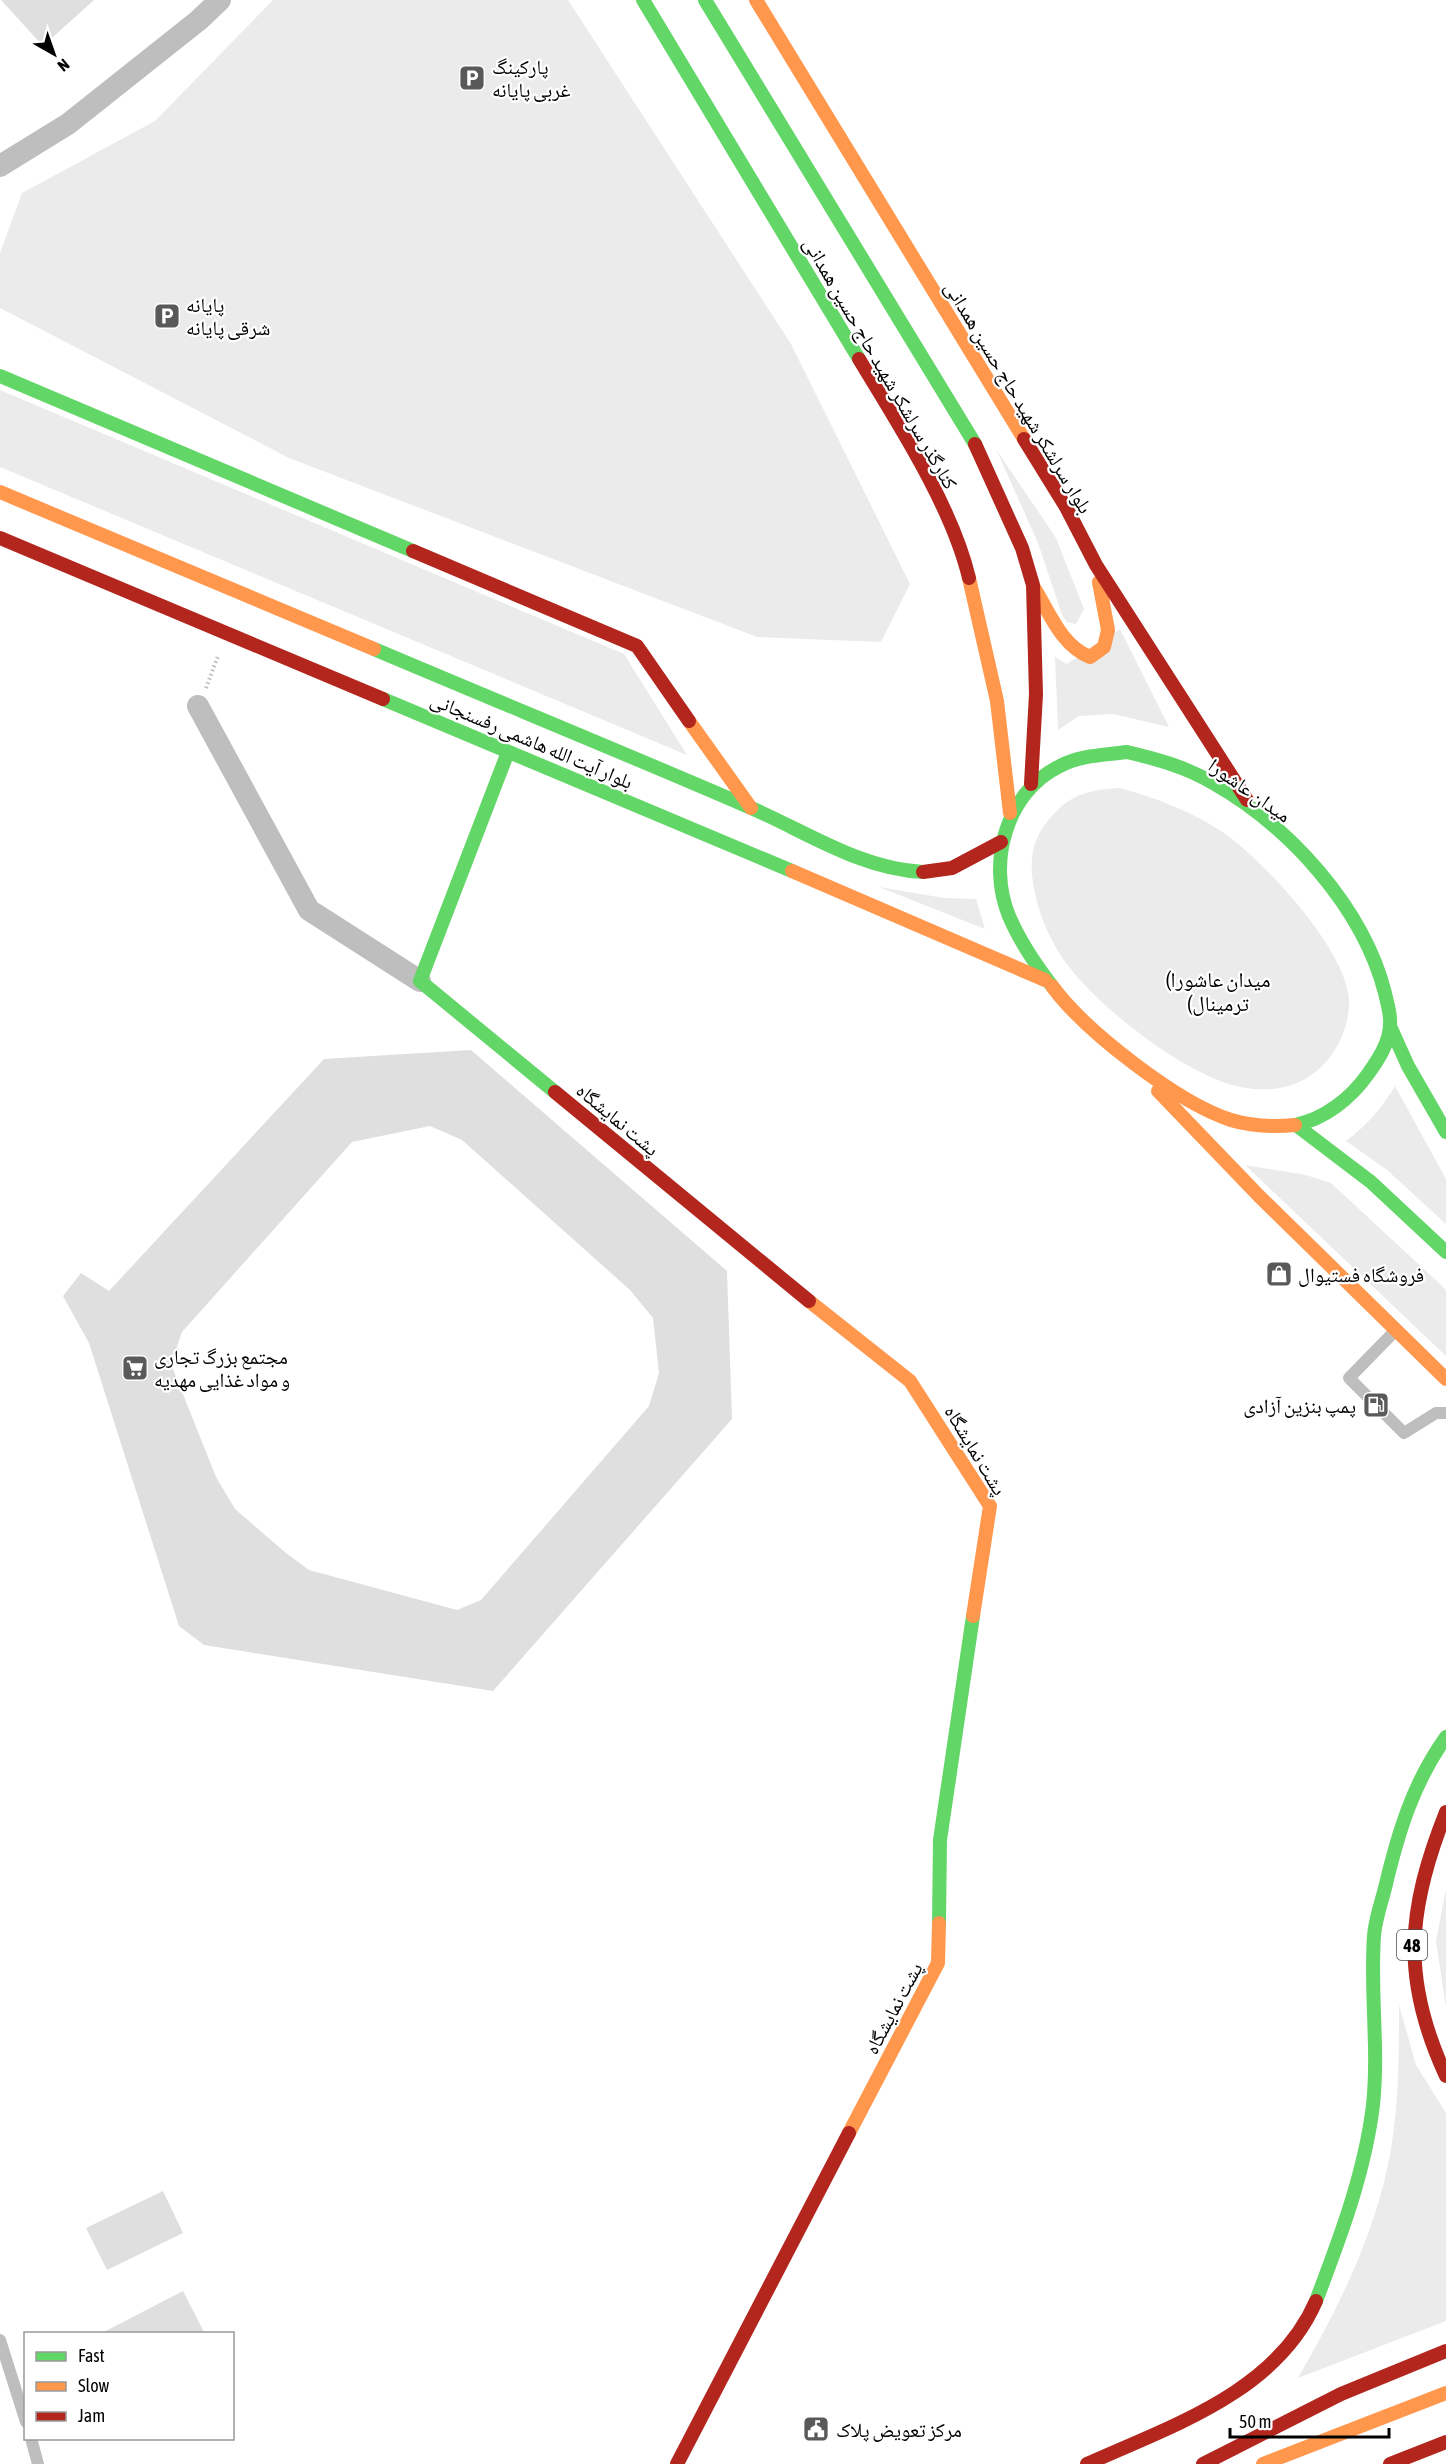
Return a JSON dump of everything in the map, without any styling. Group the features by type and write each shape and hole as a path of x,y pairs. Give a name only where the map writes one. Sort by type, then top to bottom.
{"main road":[{"name":"کنارگذر سرلشکر شهید حاج حسین همدانی","path":"643,0 894,417 940,504 966,571 997,701 1010,813"},
{"path":"705,0 975,444 1022,548 1033,585 1057,627 1075,651 1090,657 1104,647 1108,630 1096,565"},
{"name":"بلوار سرلشکر شهید حاج حسین همدانی","path":"756,0 1066,507 1096,565 1254,811"},
{"path":"0,376 636,646 752,808"},
{"name":"بلوار آیت الله هاشمی رفسنجانی","path":"0,492 522,717 752,808 865,859 900,869 935,872 967,862 1001,842"},
{"name":"بلوار آیت الله هاشمی رفسنجانی","path":"0,538 510,747 1047,981"},
{"path":"1031,784 1036,694 1033,585"},
{"path":"420,981 510,747"},
{"name":"میدان عاشورا","path":"1127,752 1161,760 1214,783 1254,811 1287,839 1317,870 1345,909 1376,961 1386,995 1390,1026 1376,1063 1355,1092 1328,1111 1296,1125 1262,1125 1228,1119 1174,1091 1134,1065 1101,1037 1047,981 1027,954 1010,921 1000,878 1001,842 1010,813 1031,784 1061,765 1096,756 1127,752"},
{"name":"پشت نمایشگاه","path":"420,981 758,1261 910,1381 990,1506 940,1840 938,1963 677,2464"},
{"path":"1390,1026 1408,1066 1446,1132"},
{"path":"1134,1065 1259,1196 1446,1379"},
{"path":"1296,1125 1371,1182 1446,1252"},
{"path":"1087,2464 1203,2409 1257,2377 1290,2346 1314,2309 1354,2193 1370,2126 1375,2062 1374,1934 1389,1866 1406,1806 1435,1751 1446,1737"},
{"name":"48","path":"1446,1812 1428,1856 1418,1898 1412,1962 1422,2020 1446,2076"},
{"path":"1203,2464 1341,2394 1446,2351"},
{"path":"1263,2464 1446,2393"},
{"path":"1390,2464 1446,2442"}],"street":[{"path":"0,166 68,124 199,20 220,0"},
{"path":"198,706 309,910 420,981"}],"lane":[{"path":"1397,1329 1349,1378 1404,1433 1436,1413 1446,1413"},
{"path":"0,2340 24,2416"},
{"path":"30,2440 38,2464"}],"path":[{"path":"198,706 228,633"}],"shaded area":[{"path":"273,0 568,0 791,344 910,584 881,642 757,637 289,458 0,308 0,253 22,193 155,121"},
{"path":"0,390 624,654 687,755 0,467"},
{"path":"996,449 1056,538 1084,609 1076,624 1067,622 1062,615 1038,543"},
{"path":"1120,629 1169,727 1113,714 1079,716 1058,730 1055,657 1067,664"},
{"path":"1120,788 1174,806 1224,833 1241,846 1282,887 1321,936 1346,984 1349,1005 1344,1031 1336,1047 1326,1062 1311,1075 1281,1088 1259,1089 1236,1086 1190,1067 1117,1016 1077,977 1063,959 1046,928 1035,894 1032,876 1033,850 1044,826 1068,801 1086,793"},
{"path":"879,887 944,898 976,899 985,929"},
{"path":"1395,1086 1446,1179 1446,1224 1387,1170 1346,1141 1373,1116"},
{"path":"1245,1165 1306,1175 1331,1183 1440,1284 1446,1290 1446,1356"},
{"path":"1446,1889 1446,2008 1436,1941"},
{"path":"1399,2005 1416,2065 1446,2113 1446,2321 1298,2378 1347,2285 1376,2212 1388,2164 1395,2119"}],"building":[{"path":"1,0 94,0 43,46"},
{"name":"مجتمع بزرگ تجاری و مواد غذایی مهدیه","path":"471,1050 727,1271 732,1419 493,1691 204,1645 179,1626 89,1343 63,1296 81,1273 109,1291 324,1059","holes":["430,1126 462,1140 630,1290 653,1318 659,1373 649,1406 481,1600 457,1610 309,1570 286,1553 235,1509 216,1477 171,1364 182,1332 352,1142"]},
{"path":"163,2191 183,2233 107,2270 86,2228"},
{"path":"183,2291 204,2332 104,2332"}],"traffic: fast":[{"path":"643,0 859,359"},
{"path":"705,0 975,444"},
{"path":"0,376 413,551"},
{"path":"374,649 749,807 855,856 877,864 923,872"},
{"path":"383,699 792,871"},
{"path":"508,752 420,981 555,1092"},
{"path":"1127,752 1171,764 1203,777 1269,822 1295,846 1341,900 1360,930 1374,961 1390,1016 1388,1037 1383,1050 1361,1083 1345,1099 1327,1113 1295,1125"},
{"path":"1052,986 1018,935 1009,916 1000,874 1001,852 1006,831 1014,811 1026,793 1041,778 1068,762 1127,752"},
{"path":"1390,1026 1408,1066 1446,1132"},
{"path":"1296,1125 1371,1182 1446,1252"},
{"path":"939,1923 940,1840 973,1616"},
{"path":"1316,2301 1358,2180 1373,2105 1375,2084 1373,1957 1377,1918 1395,1848 1408,1809 1424,1772 1446,1737"}],"traffic: slow":[{"path":"756,0 1024,439"},
{"path":"0,492 374,649"},
{"path":"969,578 997,701 1010,813"},
{"path":"1035,589 1064,637 1080,652 1090,657 1104,647 1108,630 1099,582"},
{"path":"689,721 751,808"},
{"path":"792,871 1045,980"},
{"path":"1052,986 1086,1024 1109,1044 1134,1064 1185,1098 1209,1111 1239,1122 1263,1126 1295,1125"},
{"path":"1158,1091 1259,1196 1446,1379"},
{"path":"809,1301 910,1381 990,1506 973,1616"},
{"path":"849,2133 938,1963 939,1923"},
{"path":"1263,2464 1446,2393"}],"traffic: jam":[{"path":"859,359 937,494 950,522 969,578"},
{"path":"1024,439 1066,507 1096,565 1247,800"},
{"path":"975,444 1022,548 1033,585 1036,694 1031,784"},
{"path":"0,538 383,699"},
{"path":"413,551 637,646 689,721"},
{"path":"923,872 952,868 1001,842"},
{"path":"555,1092 809,1301"},
{"path":"1446,1812 1423,1881 1414,1944 1416,1976 1422,2008 1431,2041 1446,2076"},
{"path":"677,2464 849,2133"},
{"path":"1087,2464 1186,2420 1249,2383 1276,2360 1298,2333 1316,2301"},
{"path":"1203,2464 1341,2394 1446,2351"},
{"path":"1390,2464 1446,2442"}],"place":[{"name":"پارکینگ غربی پایانه","path":"472,78"},
{"name":"پایانه شرقی پایانه","path":"167,316"},
{"name":"فروشگاه فستیوال","path":"1279,1274"},
{"name":"مجتمع بزرگ تجاری و مواد غذایی مهدیه","path":"135,1368"},
{"name":"پمپ بنزین آزادی","path":"1376,1405"},
{"name":"مرکز تعویض پلاک","path":"816,2429"}],"district":[{"name":"(میدان عاشورا (ترمینال","path":"1218,991"}]}
